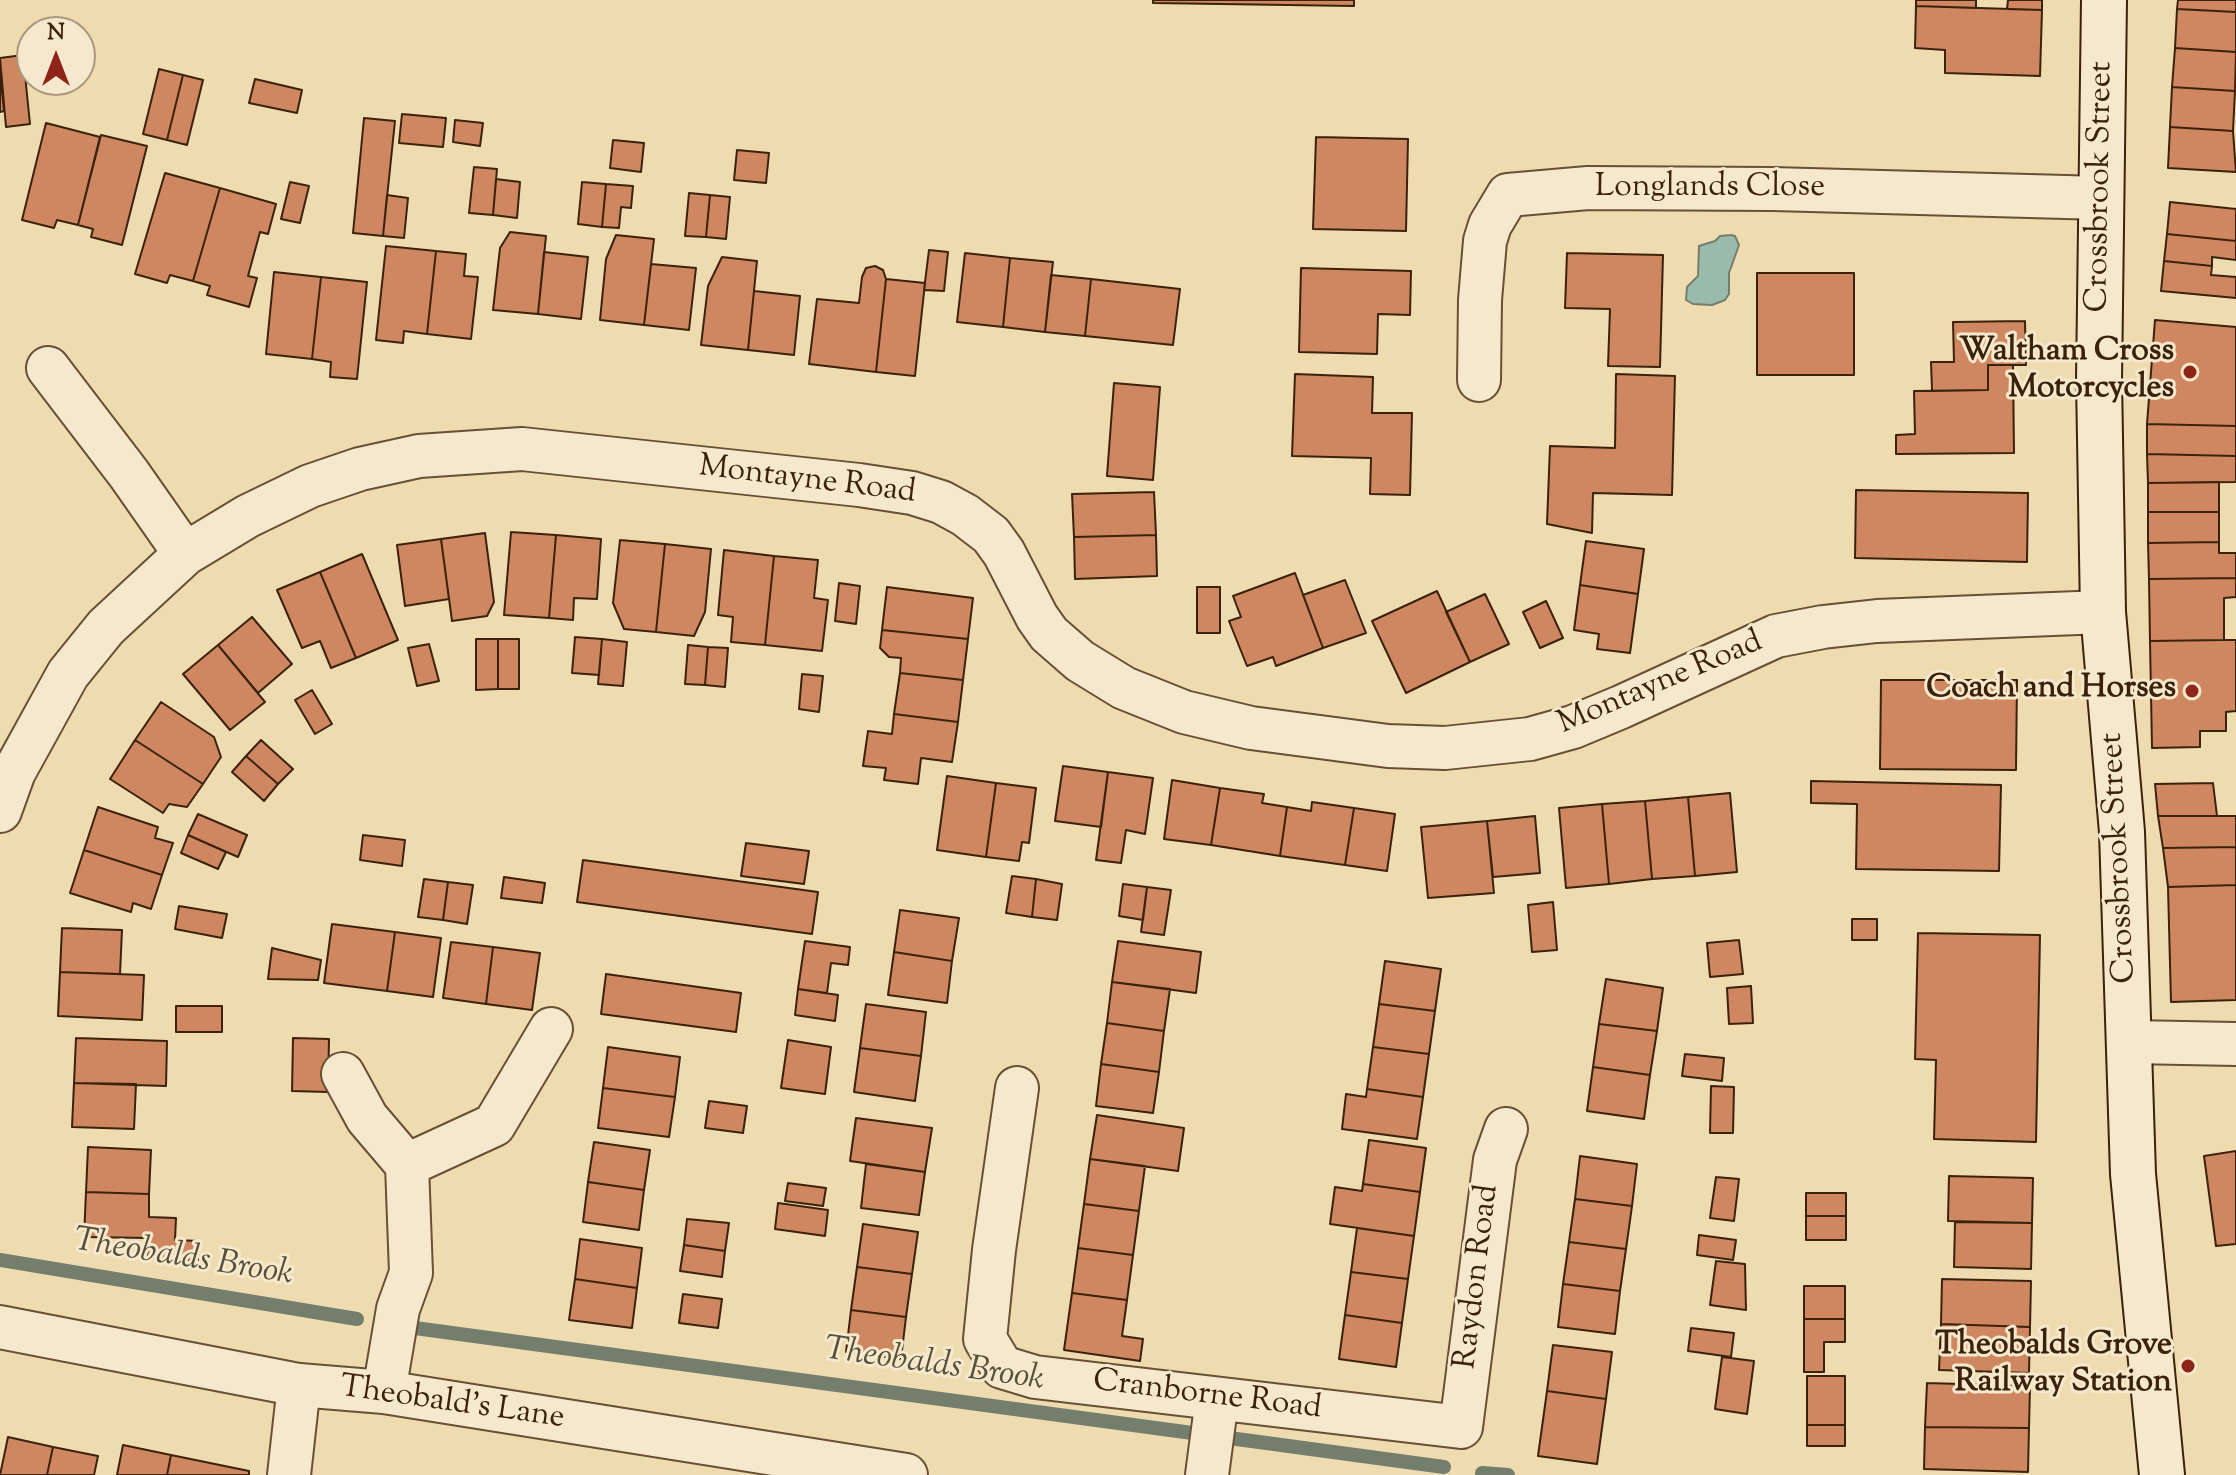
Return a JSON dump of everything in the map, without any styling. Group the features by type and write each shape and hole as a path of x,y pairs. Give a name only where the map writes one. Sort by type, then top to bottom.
{"main road":[{"name":"Crossbrook Street","path":"2104,0 2099,380 2103,612 2122,832 2133,1174 2162,1475"}],"street":[{"name":"Longlands Close","path":"1479,380 1480,300 1485,241 1490,225 1508,195 1588,188 2102,198"},
{"path":"48,368 185,554"},
{"name":"Montayne Road","path":"0,811 14,772 68,674 106,627 185,554 248,516 310,486 360,469 419,456 522,449 912,493 941,502 991,535 1049,634 1080,661 1124,688 1184,712 1251,728 1346,742 1445,748 1530,739 1573,727 1776,636 1823,627 1877,621 2103,612"},
{"path":"407,1165 494,1125 551,1029"},
{"path":"2131,1042 2236,1044"},
{"path":"343,1074 367,1118 407,1165 411,1273 394,1324 384,1392"},
{"name":"Cranborne Road","path":"1017,1088 985,1339 1002,1367 1035,1377 1216,1409 1461,1427"},
{"name":"Raydon Road","path":"1461,1427 1495,1160 1506,1129"},
{"name":"Theobald's Lane","path":"0,1327 299,1385 384,1392 906,1475"},
{"path":"289,1475 299,1385"},
{"path":"1208,1472 1216,1409"}],"shaded area":[{"path":"1720,236 1735,236 1739,245 1729,273 1729,294 1725,300 1712,305 1693,304 1686,300 1687,287 1698,276 1699,246"}],"building":[{"path":"1153,0 1354,0 1354,6 1153,3"},
{"path":"1916,0 1976,0 1976,8 1916,6"},
{"path":"2008,0 2042,0 2042,10 2007,9"},
{"path":"2178,0 2236,0 2236,12 2177,9"},
{"path":"1916,6 2042,10 2040,76 1945,73 1945,50 1915,48"},
{"path":"2177,9 2236,12 2236,52 2175,48"},
{"path":"2175,48 2236,52 2235,91 2172,87"},
{"path":"16,56 16,96 27,96 30,124 6,127 0,58"},
{"path":"159,69 183,75 167,140 143,134"},
{"path":"0,72 4,111 0,112"},
{"path":"183,75 203,80 187,145 167,140"},
{"path":"255,79 302,90 297,113 249,103"},
{"path":"2172,87 2235,91 2233,131 2170,127"},
{"path":"402,114 446,118 443,147 399,143"},
{"path":"364,118 395,121 383,236 353,233"},
{"path":"455,120 483,123 480,146 453,142"},
{"path":"46,123 100,137 78,225 57,220 54,228 22,220"},
{"path":"2170,127 2233,131 2236,172 2168,168"},
{"path":"101,135 147,146 122,245 91,237 93,229 78,225"},
{"path":"1316,137 1408,139 1406,231 1313,229"},
{"path":"613,140 644,143 641,172 610,168"},
{"path":"737,150 769,153 766,183 734,180"},
{"path":"474,167 497,169 493,215 469,213"},
{"path":"165,173 220,188 193,281 170,275 167,283 135,274"},
{"path":"496,179 520,182 517,218 493,215"},
{"path":"290,182 309,186 300,223 281,219"},
{"path":"582,182 606,184 602,227 578,224"},
{"path":"606,184 633,186 631,208 621,207 619,228 602,227"},
{"path":"220,188 276,204 268,234 260,232 248,276 257,278 249,307 207,295 210,286 193,281"},
{"path":"689,193 710,195 706,237 685,236"},
{"path":"387,195 408,198 404,238 383,236"},
{"path":"710,195 730,197 726,239 706,237"},
{"path":"2170,202 2236,209 2236,241 2167,234"},
{"path":"510,232 546,236 538,314 493,310 500,248"},
{"path":"2167,234 2236,241 2236,260 2212,257 2212,266 2164,261"},
{"path":"616,235 654,239 644,325 600,320 606,259"},
{"path":"386,246 436,251 427,334 404,331 403,343 376,340"},
{"path":"929,250 948,252 944,291 924,290"},
{"path":"436,251 466,254 464,276 478,277 471,339 427,334"},
{"path":"544,252 588,257 581,319 538,314"},
{"path":"965,253 1010,258 1003,327 957,322"},
{"path":"1567,253 1663,255 1660,367 1608,366 1610,309 1565,308"},
{"path":"722,257 757,261 748,350 701,345 708,286"},
{"path":"1010,258 1053,262 1045,332 1003,327"},
{"path":"2164,261 2212,266 2211,275 2236,277 2236,298 2161,291"},
{"path":"651,264 696,268 689,330 644,325"},
{"path":"875,266 883,270 886,279 876,372 809,364 817,299 859,303 862,277 866,268"},
{"path":"1301,268 1411,271 1410,315 1378,314 1377,354 1299,352"},
{"path":"274,272 321,277 312,359 266,354"},
{"path":"1757,273 1854,273 1854,375 1757,375"},
{"path":"1051,275 1091,279 1085,336 1045,332"},
{"path":"321,277 367,282 357,379 330,377 331,362 312,359"},
{"path":"886,279 925,283 915,376 876,372"},
{"path":"1091,279 1180,289 1173,345 1085,336"},
{"path":"754,291 800,296 794,355 748,350"},
{"path":"2155,320 2236,327 2236,426 2147,424"},
{"path":"2025,321 2026,365 1988,365 1988,390 1932,391 1931,362 1954,362 1953,322"},
{"path":"1988,365 2013,365 2014,453 1896,454 1896,435 1915,434 1914,391 1988,390"},
{"path":"1295,374 1373,377 1372,413 1412,413 1410,495 1370,494 1371,458 1292,456"},
{"path":"1616,374 1675,376 1672,495 1593,493 1592,533 1547,524 1550,446 1615,448"},
{"path":"1114,383 1160,387 1153,480 1107,476"},
{"path":"2147,424 2236,426 2236,456 2147,454"},
{"path":"2147,454 2236,456 2236,482 2148,483"},
{"path":"2219,482 2219,512 2148,512 2148,483"},
{"path":"1856,490 2028,493 2027,562 1855,558"},
{"path":"1154,492 1156,535 1074,537 1072,494"},
{"path":"2148,512 2219,512 2219,542 2148,543"},
{"path":"511,532 556,535 549,618 504,615"},
{"path":"485,533 494,602 487,616 452,621 441,539"},
{"path":"556,535 601,539 597,599 574,598 573,620 549,618"},
{"path":"1156,535 1157,576 1075,579 1074,537"},
{"path":"441,539 449,599 405,606 397,545"},
{"path":"620,540 665,544 656,632 624,629 613,603"},
{"path":"1586,541 1644,549 1638,594 1580,585"},
{"path":"2219,542 2219,553 2236,553 2236,578 2149,579 2148,543"},
{"path":"665,544 711,549 705,612 694,636 656,632"},
{"path":"724,550 774,556 765,645 731,642 733,617 718,615"},
{"path":"362,554 398,640 356,658 320,572"},
{"path":"774,556 818,560 814,598 828,600 822,651 765,645"},
{"path":"320,572 356,658 331,668 320,641 302,648 277,590"},
{"path":"1295,573 1323,648 1276,666 1273,657 1247,666 1229,621 1241,617 1233,596"},
{"path":"2236,578 2236,597 2224,598 2224,640 2150,641 2149,579"},
{"path":"1345,580 1366,633 1323,648 1303,595"},
{"path":"839,583 860,586 856,624 835,621"},
{"path":"1580,585 1638,594 1630,653 1597,649 1599,634 1574,630"},
{"path":"887,587 973,598 968,639 882,630"},
{"path":"1197,587 1220,587 1220,633 1197,633"},
{"path":"1437,591 1470,662 1406,693 1372,621"},
{"path":"1485,594 1509,644 1470,662 1446,612"},
{"path":"1546,601 1563,638 1540,648 1523,612"},
{"path":"252,617 292,664 258,693 218,645"},
{"path":"882,630 968,639 963,680 900,673 901,658 889,657 880,648"},
{"path":"575,637 602,639 599,675 572,673"},
{"path":"476,639 498,639 498,689 476,690"},
{"path":"498,639 519,639 519,689 498,689"},
{"path":"602,639 627,642 623,686 598,684"},
{"path":"2236,640 2236,711 2226,712 2226,731 2200,731 2200,747 2152,748 2150,641"},
{"path":"429,644 439,681 417,686 408,648"},
{"path":"218,645 265,702 230,730 183,674"},
{"path":"688,645 708,647 705,685 685,684"},
{"path":"708,647 728,648 725,687 705,685"},
{"path":"900,673 963,680 958,722 894,714"},
{"path":"802,674 823,676 819,712 799,709"},
{"path":"1881,680 2017,680 2016,770 1880,769"},
{"path":"312,690 332,724 315,734 295,700"},
{"path":"161,702 214,737 221,757 203,784 135,740"},
{"path":"894,714 958,722 952,762 921,758 918,784 884,780 886,768 863,766 868,731 892,734"},
{"path":"135,740 203,784 187,807 169,804 163,813 110,779"},
{"path":"261,740 293,769 278,784 246,756"},
{"path":"246,756 278,784 264,801 232,772"},
{"path":"1063,766 1108,772 1101,827 1055,821"},
{"path":"1108,772 1153,778 1145,834 1126,830 1121,863 1096,860"},
{"path":"947,776 996,783 986,857 937,850"},
{"path":"1172,780 1220,788 1211,845 1164,839"},
{"path":"1811,781 2001,785 1999,871 1856,869 1857,804 1811,803"},
{"path":"996,783 1036,788 1029,843 1022,842 1019,861 986,857"},
{"path":"2213,783 2217,816 2158,816 2155,784"},
{"path":"1220,788 1264,794 1262,803 1287,807 1280,856 1211,845"},
{"path":"1730,793 1737,872 1695,876 1688,797"},
{"path":"1688,797 1695,876 1652,879 1645,801"},
{"path":"1645,801 1652,879 1609,884 1602,804"},
{"path":"1312,802 1354,808 1345,865 1280,856 1287,807 1311,811"},
{"path":"1602,804 1609,884 1566,888 1559,808"},
{"path":"98,807 158,827 155,838 173,843 162,875 84,850"},
{"path":"1354,808 1395,814 1387,871 1345,865"},
{"path":"198,814 247,835 238,857 188,835"},
{"path":"1535,816 1540,873 1493,877 1487,821"},
{"path":"2158,816 2236,816 2236,847 2163,848"},
{"path":"1487,821 1494,893 1428,898 1421,827"},
{"path":"188,835 226,852 218,869 181,853"},
{"path":"363,835 405,840 402,866 360,860"},
{"path":"746,843 809,851 804,884 741,876"},
{"path":"2236,847 2236,885 2168,887 2163,848"},
{"path":"84,850 162,875 151,909 133,903 131,912 70,893"},
{"path":"583,860 818,892 812,934 577,902"},
{"path":"1012,876 1036,879 1032,917 1006,913"},
{"path":"504,877 545,883 542,903 501,898"},
{"path":"424,879 448,882 443,920 418,917"},
{"path":"1036,879 1062,884 1057,920 1032,917"},
{"path":"448,882 473,885 467,924 443,920"},
{"path":"1123,884 1147,887 1143,920 1119,916"},
{"path":"2236,885 2236,1000 2171,1002 2168,887"},
{"path":"1147,887 1171,890 1164,935 1141,932"},
{"path":"1553,902 1557,950 1532,952 1528,905"},
{"path":"179,906 227,914 222,938 175,929"},
{"path":"900,910 959,918 952,961 894,952"},
{"path":"1852,919 1877,919 1877,940 1852,940"},
{"path":"332,924 395,932 387,991 324,983"},
{"path":"62,928 122,930 120,974 60,972"},
{"path":"395,932 441,938 433,997 387,991"},
{"path":"1918,933 2040,935 2036,1142 1934,1139 1936,1060 1915,1059"},
{"path":"1739,940 1743,974 1710,977 1707,943"},
{"path":"805,941 850,947 848,965 831,963 827,993 798,989"},
{"path":"1118,941 1201,952 1196,993 1112,982"},
{"path":"451,942 493,947 486,1004 443,998"},
{"path":"493,947 540,953 532,1010 486,1004"},
{"path":"272,948 321,960 318,980 268,979"},
{"path":"894,952 952,961 947,1003 888,995"},
{"path":"1385,961 1441,969 1435,1011 1379,1004"},
{"path":"60,972 144,975 142,1020 58,1016"},
{"path":"606,974 741,993 736,1032 601,1014"},
{"path":"1606,979 1663,988 1657,1031 1599,1024"},
{"path":"1112,982 1170,989 1164,1031 1107,1023"},
{"path":"1751,986 1753,1023 1729,1024 1727,988"},
{"path":"798,989 838,995 835,1021 795,1015"},
{"path":"866,1004 926,1012 921,1056 860,1048"},
{"path":"1379,1004 1435,1011 1429,1054 1373,1047"},
{"path":"176,1006 222,1006 222,1032 176,1032"},
{"path":"1107,1023 1164,1031 1159,1072 1101,1064"},
{"path":"1599,1024 1657,1031 1650,1075 1593,1067"},
{"path":"76,1038 167,1041 166,1086 74,1083"},
{"path":"293,1038 329,1039 328,1092 292,1091"},
{"path":"788,1040 831,1047 825,1094 781,1088"},
{"path":"608,1047 680,1057 675,1097 603,1088"},
{"path":"1373,1047 1429,1054 1423,1097 1367,1089"},
{"path":"860,1048 921,1056 915,1101 854,1092"},
{"path":"1685,1054 1724,1058 1722,1081 1682,1076"},
{"path":"1101,1064 1159,1072 1153,1113 1096,1106"},
{"path":"1593,1067 1650,1075 1644,1119 1587,1111"},
{"path":"74,1083 136,1084 134,1129 72,1127"},
{"path":"1711,1086 1734,1087 1733,1133 1710,1133"},
{"path":"603,1088 675,1097 669,1137 598,1128"},
{"path":"1367,1089 1423,1097 1417,1139 1342,1129 1346,1094 1366,1097"},
{"path":"709,1101 747,1106 743,1133 705,1128"},
{"path":"1097,1115 1184,1128 1178,1171 1090,1159"},
{"path":"856,1118 932,1128 925,1172 850,1161"},
{"path":"1369,1140 1426,1148 1420,1192 1363,1184"},
{"path":"594,1142 650,1150 644,1190 588,1182"},
{"path":"88,1147 151,1150 149,1194 86,1192"},
{"path":"2236,1151 2236,1244 2216,1246 2204,1156"},
{"path":"1580,1156 1637,1164 1632,1206 1575,1199"},
{"path":"1090,1159 1145,1166 1139,1211 1084,1204"},
{"path":"866,1164 925,1172 919,1215 861,1208"},
{"path":"1949,1176 2033,1178 2032,1223 1948,1221"},
{"path":"1716,1177 1739,1179 1734,1221 1710,1218"},
{"path":"588,1182 644,1190 639,1230 583,1222"},
{"path":"788,1183 826,1188 823,1206 785,1201"},
{"path":"1363,1184 1420,1192 1414,1236 1330,1224 1335,1187 1362,1191"},
{"path":"86,1192 149,1194 149,1217 176,1218 175,1240 199,1241 198,1260 147,1259 148,1238 84,1237"},
{"path":"1806,1193 1846,1193 1846,1216 1806,1216"},
{"path":"1575,1199 1632,1206 1626,1249 1569,1242"},
{"path":"778,1203 828,1210 825,1236 775,1229"},
{"path":"1084,1204 1139,1211 1133,1255 1078,1248"},
{"path":"1806,1216 1846,1216 1846,1240 1806,1240"},
{"path":"687,1219 729,1223 725,1251 684,1245"},
{"path":"1955,1222 2032,1223 2031,1269 1954,1267"},
{"path":"863,1224 918,1232 912,1274 857,1267"},
{"path":"1357,1228 1414,1236 1408,1279 1351,1272"},
{"path":"1699,1235 1736,1240 1733,1260 1697,1255"},
{"path":"580,1239 642,1248 637,1288 575,1279"},
{"path":"1569,1242 1626,1249 1620,1291 1563,1284"},
{"path":"684,1245 725,1251 722,1277 680,1271"},
{"path":"1078,1248 1133,1255 1127,1300 1072,1293"},
{"path":"1716,1261 1745,1264 1746,1310 1710,1305"},
{"path":"857,1267 912,1274 906,1317 851,1310"},
{"path":"1351,1272 1408,1279 1402,1323 1345,1315"},
{"path":"575,1279 637,1288 632,1328 569,1320"},
{"path":"1942,1279 2031,1281 2030,1327 1941,1324"},
{"path":"1563,1284 1620,1291 1615,1334 1558,1327"},
{"path":"1804,1286 1845,1286 1845,1319 1804,1319"},
{"path":"1072,1293 1127,1300 1122,1336 1143,1339 1140,1361 1064,1350"},
{"path":"683,1294 722,1299 718,1328 679,1323"},
{"path":"851,1310 906,1317 901,1359 846,1352"},
{"path":"1345,1315 1402,1323 1396,1367 1339,1359"},
{"path":"1804,1319 1845,1319 1845,1342 1824,1342 1824,1372 1804,1372"},
{"path":"1941,1324 2030,1327 2029,1373 1939,1370"},
{"path":"1691,1328 1734,1333 1731,1357 1688,1351"},
{"path":"1553,1345 1612,1352 1606,1399 1547,1391"},
{"path":"1722,1357 1754,1361 1747,1414 1715,1409"},
{"path":"1807,1376 1845,1376 1845,1425 1807,1425"},
{"path":"1927,1383 2030,1386 2029,1428 1925,1427"},
{"path":"1547,1391 1606,1399 1597,1464 1538,1456"},
{"path":"1807,1425 1845,1425 1845,1446 1807,1446"},
{"path":"1925,1427 2029,1428 2028,1472 1924,1469"},
{"path":"8,1437 53,1447 47,1475 0,1475"},
{"path":"123,1445 171,1455 167,1475 117,1475"},
{"path":"53,1447 98,1456 94,1475 47,1475"},
{"path":"171,1455 249,1471 249,1475 167,1475"}],"waterway":[{"name":"Theobalds Brook","path":"0,1260 357,1319"},
{"name":"Theobalds Brook","path":"415,1328 1444,1467"},
{"name":"Theobalds Brook","path":"1482,1473 1508,1475"}],"place":[{"name":"Waltham Cross Motorcycles","path":"2190,372"},
{"name":"Coach and Horses","path":"2192,691"},
{"name":"Theobalds Grove Railway Station","path":"2188,1366"}]}
